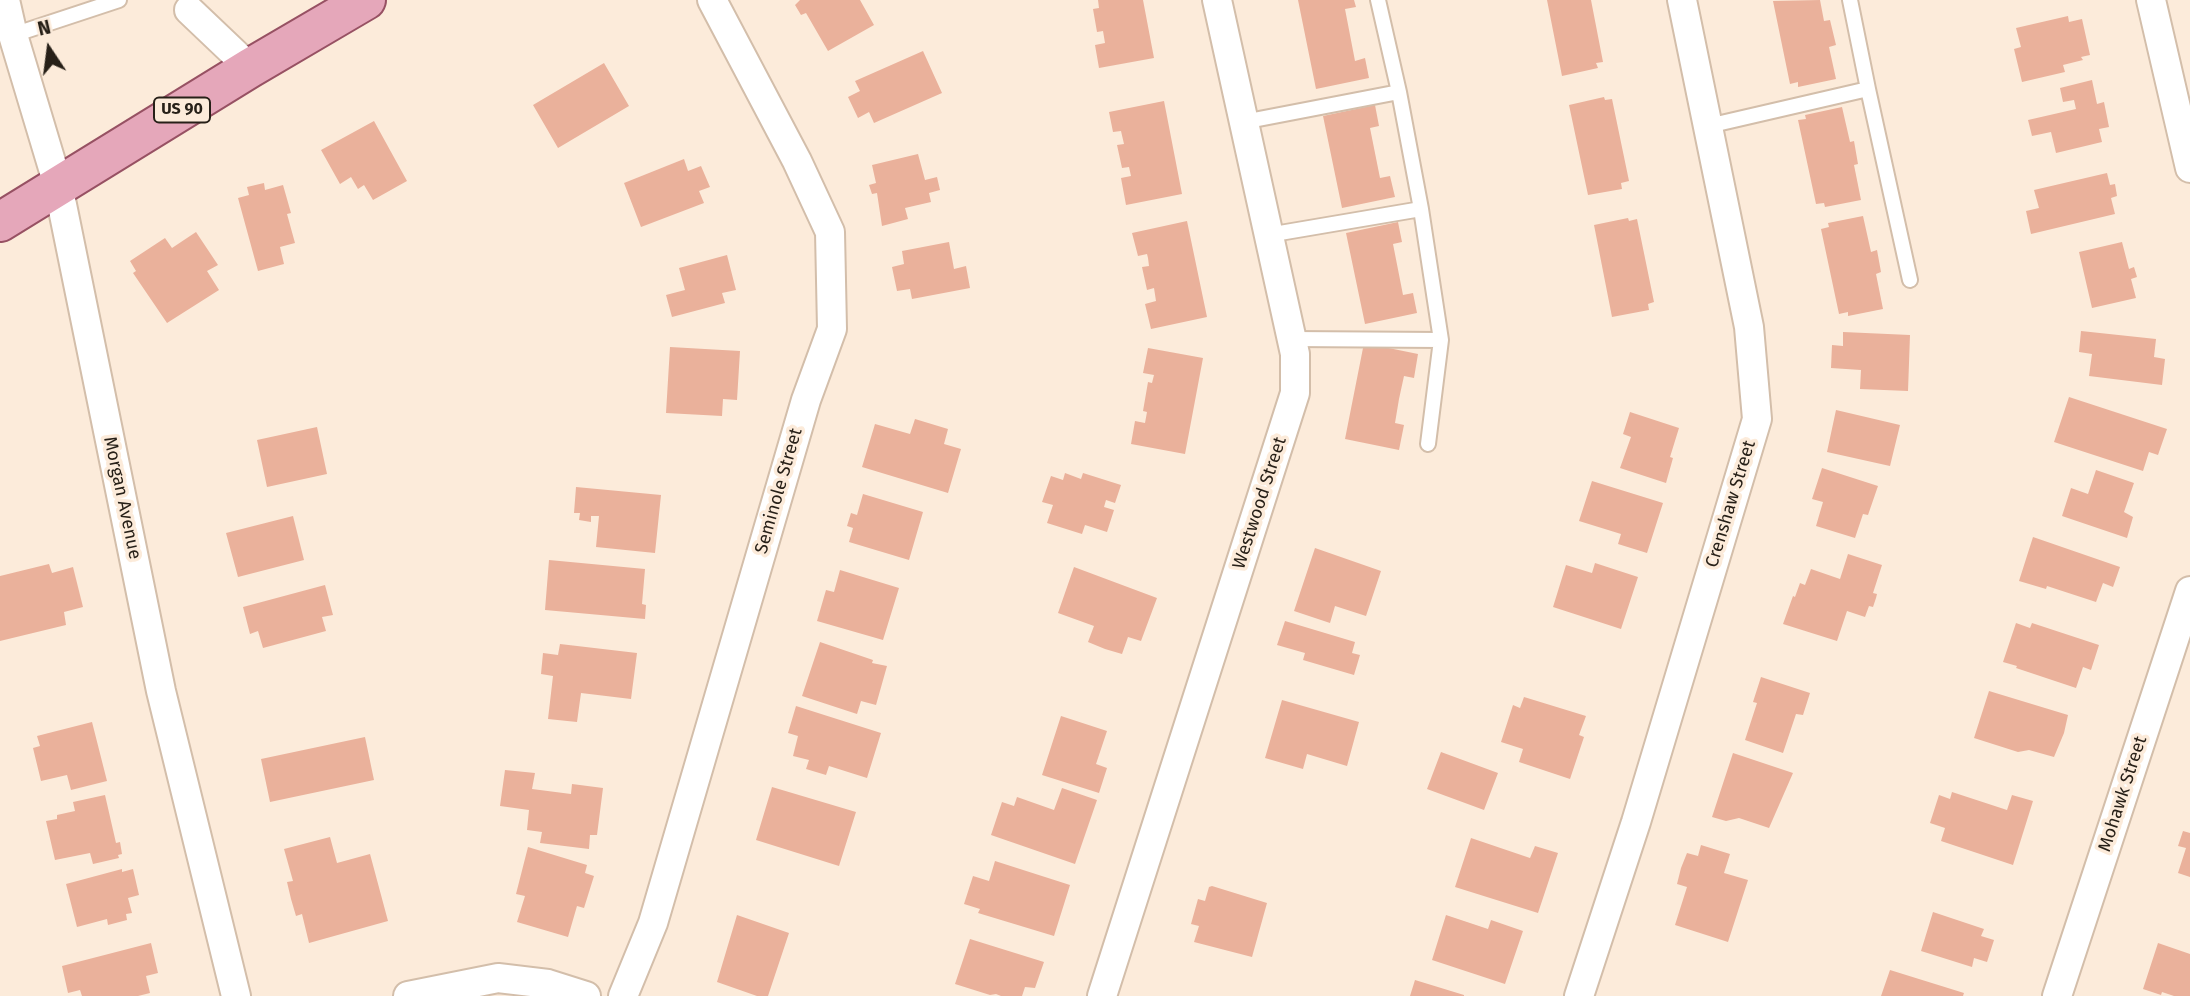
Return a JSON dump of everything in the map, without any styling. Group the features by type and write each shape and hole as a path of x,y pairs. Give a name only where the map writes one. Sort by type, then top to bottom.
{"main road":[{"name":"US 90","path":"0,222 366,0"}],"street":[{"name":"Morgan Avenue","path":"5,0 58,186 161,691 236,996"},
{"name":"Seminole Street","path":"623,996 653,923 806,400 832,329 830,232 797,161 712,0"},
{"name":"Westwood Street","path":"1102,996 1295,393 1295,354 1216,0"},
{"name":"Crenshaw Street","path":"1579,996 1636,822 1757,419 1749,327 1682,0"},
{"path":"2151,0 2190,168"},
{"path":"184,8 250,68"},
{"name":"Mohawk Street","path":"2057,996 2190,591"},
{"path":"408,996 498,978 548,984 586,996"}],"lane":[{"path":"13,35 119,0"},
{"path":"1378,0 1421,209 1441,340 1429,444"},
{"path":"1850,0 1910,280"},
{"path":"1708,126 1868,89"},
{"path":"1243,122 1399,92"},
{"path":"1268,235 1421,209"},
{"path":"1291,339 1441,340"}],"building":[{"path":"800,0 860,0 874,25 828,51 806,13 801,15 795,5"},
{"path":"1098,0 1143,0 1154,58 1099,68 1095,45 1105,43 1103,31 1097,32 1093,9 1099,8"},
{"path":"1298,0 1354,0 1356,7 1345,9 1355,61 1365,58 1369,78 1316,89"},
{"path":"1547,0 1591,0 1603,62 1596,63 1598,68 1562,76"},
{"path":"1820,0 1824,21 1830,20 1836,45 1829,47 1836,79 1798,87 1798,82 1790,84 1773,1"},
{"path":"2068,16 2069,22 2082,19 2090,55 2081,57 2083,60 2063,65 2065,72 2022,82 2014,49 2021,47 2016,28"},
{"path":"923,51 942,93 874,123 869,112 858,118 848,97 860,91 855,81"},
{"path":"604,63 629,106 558,148 533,105"},
{"path":"2092,80 2097,104 2104,102 2109,127 2099,129 2102,142 2056,153 2051,132 2032,136 2028,120 2076,109 2074,100 2063,102 2060,88"},
{"path":"1604,97 1605,100 1612,99 1629,181 1621,183 1622,189 1588,195 1569,105"},
{"path":"1164,101 1182,194 1126,205 1121,178 1131,176 1129,167 1122,168 1117,145 1124,144 1121,131 1113,132 1109,112"},
{"path":"1375,105 1379,126 1370,128 1380,178 1390,176 1395,197 1342,208 1323,116"},
{"path":"1842,107 1850,142 1854,141 1858,164 1854,165 1861,200 1825,207 1824,203 1816,204 1798,120 1806,119 1805,115"},
{"path":"374,121 407,181 373,200 364,185 358,189 351,177 340,184 321,150"},
{"path":"918,154 925,180 937,177 940,190 929,193 931,202 905,208 908,219 882,226 877,193 872,194 869,185 876,183 872,165"},
{"path":"684,159 688,171 701,166 710,187 699,191 704,203 641,227 624,183"},
{"path":"2107,173 2110,185 2115,184 2117,196 2111,198 2115,214 2031,234 2026,211 2039,208 2034,190"},
{"path":"264,183 265,190 283,185 291,213 287,214 295,243 280,247 284,264 258,271 238,198 249,195 247,187"},
{"path":"1863,216 1871,252 1877,250 1881,272 1876,274 1883,309 1848,316 1848,312 1839,314 1821,229 1829,227 1828,223"},
{"path":"1628,218 1629,221 1637,219 1654,302 1648,304 1649,310 1612,317 1594,225"},
{"path":"1187,221 1207,317 1151,329 1145,304 1156,301 1154,288 1147,290 1142,267 1149,266 1147,254 1138,256 1132,233"},
{"path":"1398,222 1402,242 1393,244 1403,295 1413,293 1417,313 1365,324 1346,233"},
{"path":"196,232 218,265 207,271 219,290 167,323 133,273 136,271 130,261 165,238 172,248"},
{"path":"949,242 954,269 966,266 970,288 912,299 910,289 897,291 892,267 904,264 902,251"},
{"path":"2122,242 2129,269 2134,267 2137,277 2131,279 2136,298 2092,308 2079,252"},
{"path":"727,255 736,290 722,293 725,303 672,317 666,295 685,290 679,268"},
{"path":"2081,331 2156,339 2154,357 2165,359 2162,385 2089,376 2092,354 2079,352"},
{"path":"1843,332 1910,335 1908,391 1860,389 1861,370 1831,368 1832,345 1843,346"},
{"path":"1364,343 1418,354 1414,378 1404,376 1399,399 1395,423 1404,425 1399,450 1345,439"},
{"path":"670,347 740,351 737,400 723,399 722,416 666,413"},
{"path":"1148,348 1203,358 1185,454 1131,444 1135,421 1145,423 1147,412 1143,411 1148,382 1152,383 1154,375 1143,373"},
{"path":"2069,397 2167,429 2158,455 2149,452 2143,471 2054,442"},
{"path":"1836,410 1900,425 1890,466 1827,452"},
{"path":"1630,412 1679,428 1666,483 1620,468 1631,437 1623,434"},
{"path":"915,419 948,429 944,444 961,449 948,493 862,467 875,424 910,434"},
{"path":"317,427 327,474 267,487 257,440"},
{"path":"1822,468 1878,486 1868,515 1863,514 1855,538 1816,526 1823,502 1812,499"},
{"path":"2096,470 2134,483 2124,512 2133,517 2127,538 2062,516 2071,488 2088,494"},
{"path":"1065,473 1081,479 1083,473 1121,485 1115,503 1106,500 1104,507 1114,510 1107,532 1085,525 1082,534 1047,523 1053,505 1042,502 1051,476 1063,480"},
{"path":"1592,481 1663,503 1647,553 1618,544 1621,534 1579,521"},
{"path":"576,487 661,495 655,553 596,547 599,516 591,516 591,522 579,520 580,513 574,513"},
{"path":"863,494 923,512 909,560 849,542 853,528 847,526 851,513 857,515"},
{"path":"293,516 304,560 238,577 226,533"},
{"path":"2033,537 2120,567 2113,587 2103,583 2096,602 2047,586 2046,589 2019,581"},
{"path":"1315,548 1381,571 1366,616 1335,606 1330,623 1294,611"},
{"path":"1848,554 1882,565 1873,593 1877,594 1876,598 1865,617 1847,611 1837,641 1783,624 1793,596 1795,597 1800,583 1805,585 1811,569 1840,579"},
{"path":"549,560 645,569 642,604 646,605 645,619 545,610"},
{"path":"1595,563 1638,577 1621,629 1553,607 1566,565 1592,573"},
{"path":"49,564 52,573 73,567 83,607 64,612 66,625 0,641 0,576"},
{"path":"1074,567 1157,598 1141,641 1128,637 1122,654 1105,649 1088,642 1094,626 1058,613"},
{"path":"840,570 899,588 883,640 817,621 826,590 834,592"},
{"path":"325,585 333,615 322,617 326,631 263,648 258,631 250,634 243,607"},
{"path":"1285,621 1355,642 1352,653 1360,655 1354,675 1303,660 1305,653 1277,645"},
{"path":"2016,623 2030,628 2032,623 2099,645 2091,670 2083,667 2076,688 2003,662"},
{"path":"820,642 873,660 872,663 887,666 876,705 861,701 857,714 802,696"},
{"path":"560,644 637,653 631,699 581,693 577,722 548,719 553,676 541,674 543,653 558,655"},
{"path":"1761,677 1810,693 1803,715 1796,714 1783,753 1745,740 1757,703 1753,702"},
{"path":"1989,691 2068,715 2054,757 2029,750 2018,752 1974,738"},
{"path":"1524,697 1586,716 1579,735 1584,737 1570,779 1519,762 1523,749 1501,742 1513,705 1520,708"},
{"path":"1282,700 1359,722 1347,766 1307,754 1303,769 1265,758"},
{"path":"796,706 881,733 867,778 829,766 826,775 806,769 809,760 793,756 798,736 788,733"},
{"path":"1061,716 1107,731 1096,764 1107,768 1099,793 1042,775"},
{"path":"92,722 107,781 71,790 67,775 41,781 33,748 40,746 37,736"},
{"path":"365,737 374,780 270,802 261,759"},
{"path":"1441,752 1498,773 1484,810 1427,789"},
{"path":"1733,753 1793,773 1769,828 1739,818 1726,821 1712,817"},
{"path":"505,770 535,773 532,789 571,794 572,784 603,788 597,835 590,835 589,849 540,843 542,832 527,830 529,810 500,806"},
{"path":"772,787 856,812 839,866 756,840"},
{"path":"1062,788 1097,800 1075,864 991,835 1002,802 1014,806 1017,797 1054,810"},
{"path":"1952,792 2007,810 2012,795 2033,801 2013,865 1941,841 1945,828 1930,823 1939,795 1950,799"},
{"path":"105,795 116,843 120,842 122,854 118,855 119,858 93,864 90,853 55,860 46,821 75,811 73,802"},
{"path":"2183,831 2190,833 2190,877 2178,873 2186,848 2178,846"},
{"path":"330,837 337,863 370,854 388,921 309,943 302,914 296,916 291,899 287,882 293,881 284,849"},
{"path":"1471,838 1530,858 1535,846 1558,853 1538,913 1455,887"},
{"path":"1701,845 1730,854 1724,873 1748,880 1728,942 1675,925 1687,887 1677,884 1681,868 1687,853 1698,856"},
{"path":"528,847 587,865 585,873 594,876 584,908 577,906 568,937 517,922 525,896 516,894"},
{"path":"995,861 1070,885 1054,936 978,913 980,909 964,904 973,876 989,881"},
{"path":"122,869 122,872 133,869 139,895 128,898 132,913 126,914 127,920 108,925 107,919 77,927 66,884"},
{"path":"1209,887 1267,903 1252,957 1194,942 1199,926 1191,924 1198,899 1205,901"},
{"path":"1933,912 1984,929 1981,936 1994,940 1987,962 1974,958 1972,967 1921,951"},
{"path":"737,915 789,933 768,996 757,996 717,982"},
{"path":"1446,915 1488,929 1491,920 1523,931 1505,984 1432,960"},
{"path":"970,939 1044,962 1035,988 1025,987 1022,996 1001,996 955,984"},
{"path":"151,943 158,973 146,976 150,993 138,996 82,996 80,990 68,993 62,966"},
{"path":"2158,943 2190,954 2190,996 2174,996 2162,992 2161,995 2143,989"},
{"path":"1890,970 1964,993 1963,996 1881,996"},
{"path":"1415,980 1464,995 1464,996 1410,996"}]}
